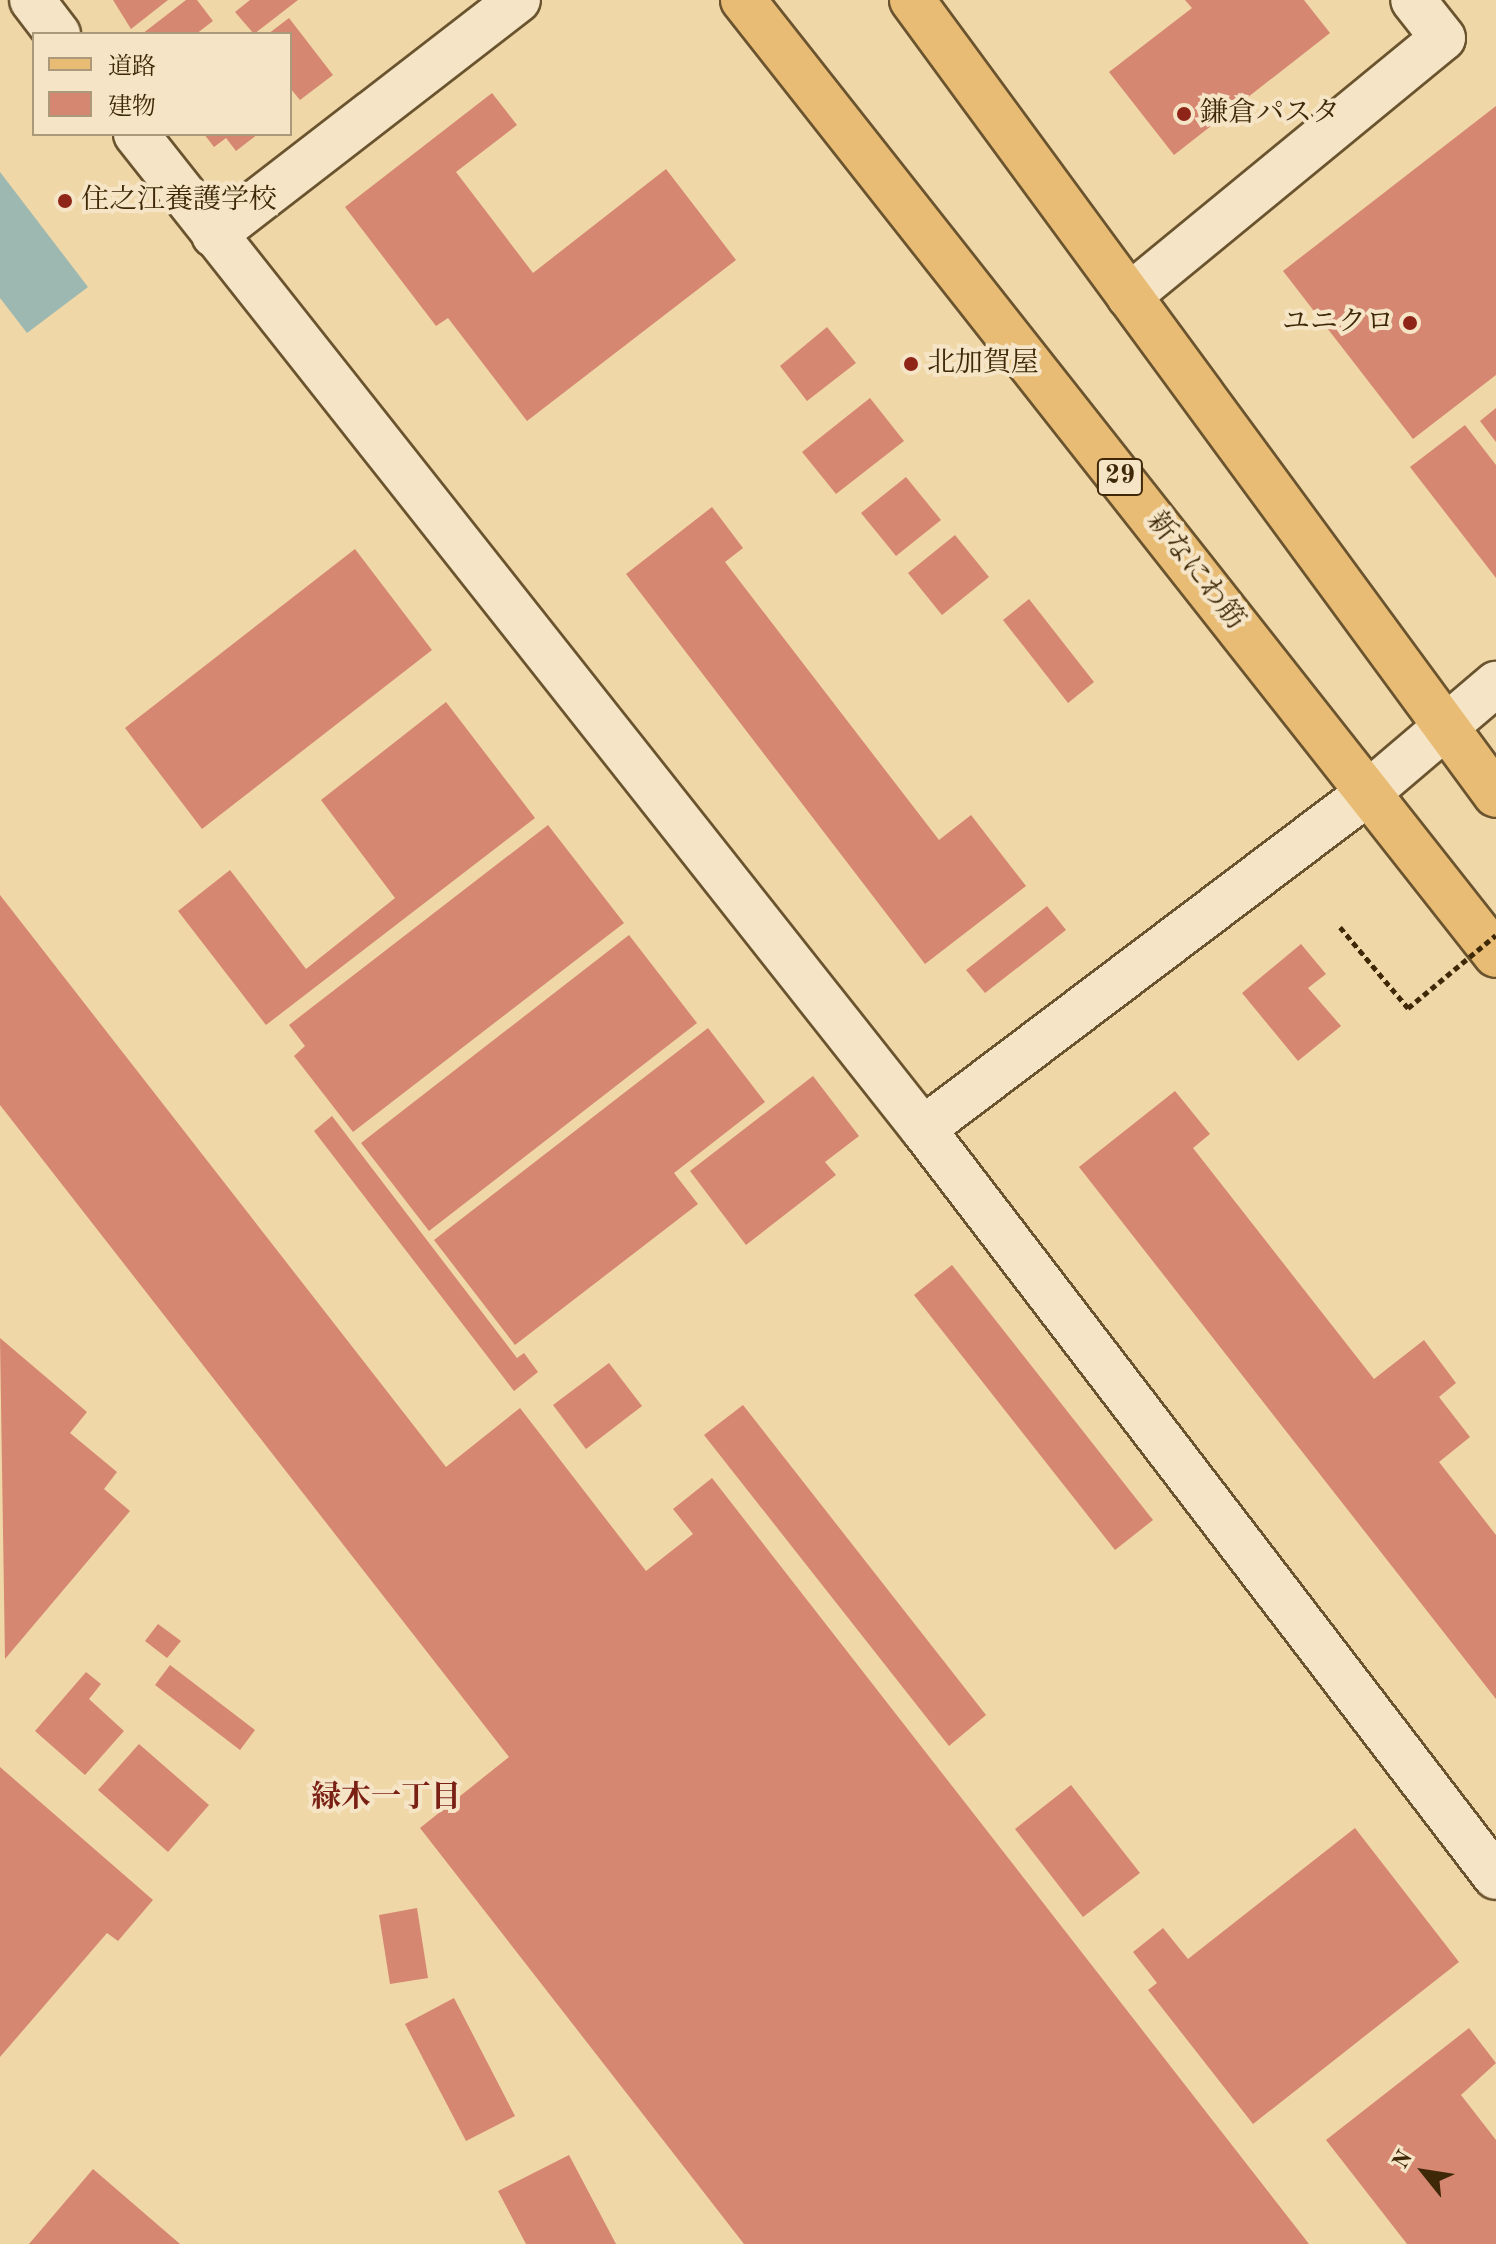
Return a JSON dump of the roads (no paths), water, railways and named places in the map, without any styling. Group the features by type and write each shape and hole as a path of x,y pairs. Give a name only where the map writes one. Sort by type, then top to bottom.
{"main road":[{"name":"新なにわ筋","path":"743,0 1496,955"},
{"path":"923,4 1129,296 1444,729 1496,795"}],"street":[{"path":"32,0 56,32"},
{"path":"214,235 518,0"},
{"path":"1129,296 1443,38 1413,0"},
{"path":"138,136 923,1129 1496,1877"},
{"path":"923,1129 1369,792 1496,684"}],"water":[{"path":"0,172 88,287 27,333 0,298"}],"place":[{"name":"鎌倉パスタ","path":"1184,114"},
{"name":"住之江養護学校","path":"65,201"},
{"name":"ユニクロ","path":"1410,323"},
{"name":"北加賀屋","path":"911,364"}],"district":[{"name":"緑木一丁目","path":"386,1798"}]}
